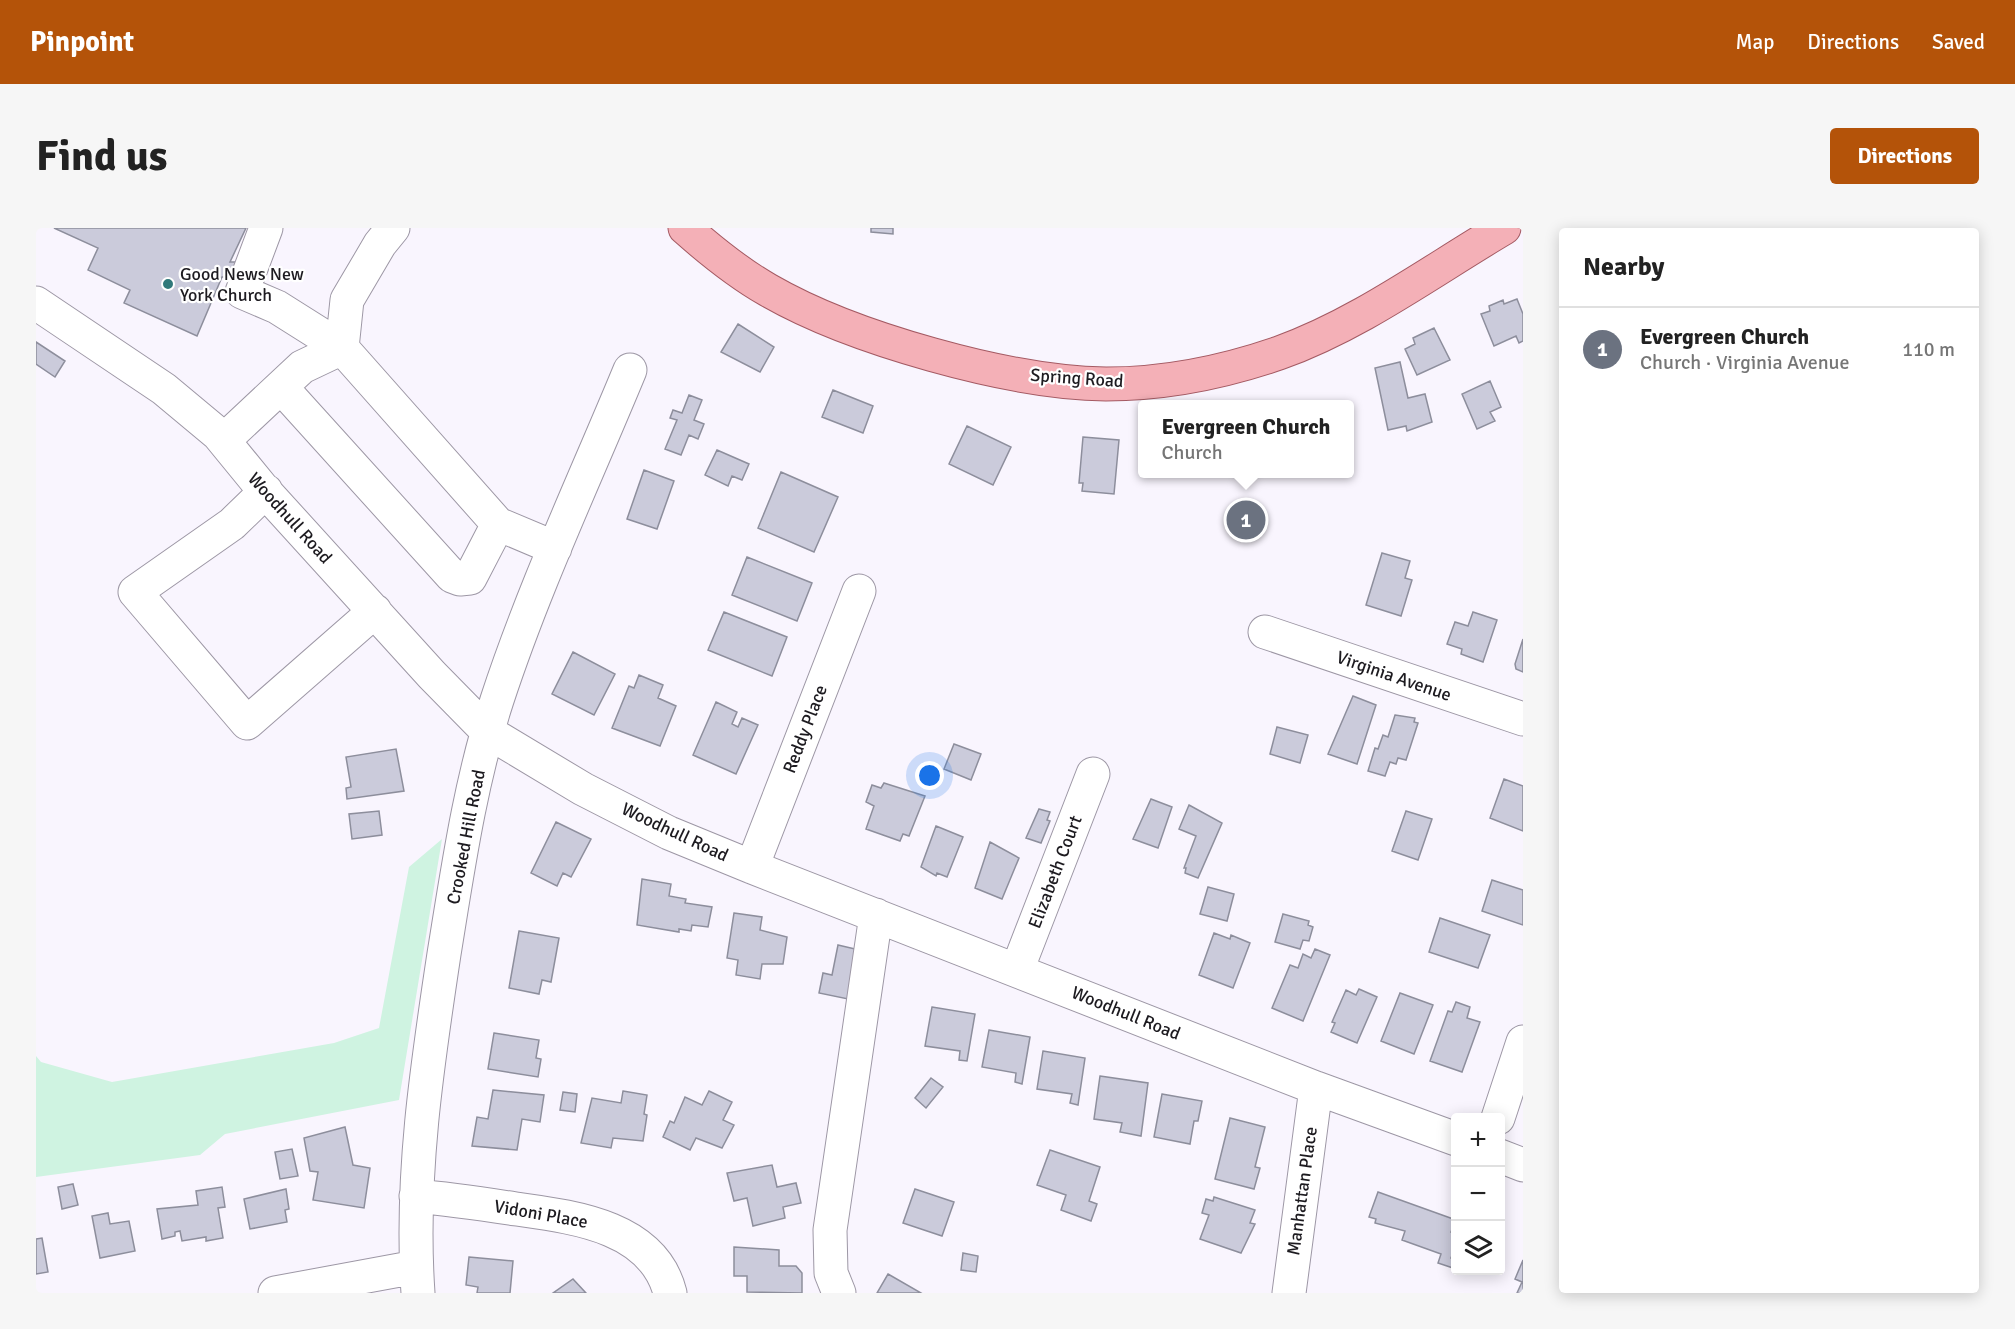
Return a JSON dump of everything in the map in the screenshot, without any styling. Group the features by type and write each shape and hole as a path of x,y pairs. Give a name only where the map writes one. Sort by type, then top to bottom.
{"main road":[{"name":"Spring Road","path":"685,228 717,256 768,291 829,319 940,356 1035,378 1106,384 1175,379 1229,368 1280,352 1351,321 1504,228"}],"street":[{"path":"266,228 242,292 277,307 342,348 498,524 555,548"},
{"path":"342,348 347,300 380,244 393,228"},
{"name":"Woodhull Road","path":"36,303 164,388 224,440 266,491 432,675 488,732 583,789 669,833 752,867 1316,1088 1451,1138"},
{"path":"224,440 302,367 342,348"},
{"name":"Crooked Hill Road","path":"417,1280 416,1196 421,1112 465,819 498,699 555,548 630,370"},
{"path":"281,387 452,576 460,579 470,578 498,524"},
{"path":"266,491 232,524 135,592 247,723 375,611"},
{"name":"Reddy Place","path":"752,867 859,591"},
{"name":"Virginia Avenue","path":"1265,632 1523,719"},
{"name":"Elizabeth Court","path":"1017,970 1093,774"},
{"path":"839,1293 831,1273 830,1230 876,915"},
{"path":"1500,1113 1523,1042"},
{"name":"Manhattan Place","path":"1288,1293 1316,1088"},
{"path":"1505,1158 1523,1164"},
{"name":"Vidoni Place","path":"416,1196 574,1218 608,1227 642,1247 667,1279 670,1293"},
{"path":"275,1293 417,1280"}],"green space":[{"path":"442,839 399,1100 225,1134 200,1155 36,1177 36,1056 41,1062 112,1082 334,1043 379,1028 409,867"}],"building":[{"name":"Good News New York Church","path":"54,228 246,228 230,262 241,262 234,277 222,277 197,336 124,303 130,290 88,270 98,248"},
{"path":"871,228 893,228 893,234 871,232"},
{"path":"1517,299 1523,314 1523,341 1519,343 1516,336 1494,346 1481,314 1490,311 1489,306 1503,300 1504,304"},
{"path":"738,324 774,347 760,372 721,352"},
{"path":"1434,328 1450,360 1417,375 1405,349 1415,344 1413,338"},
{"path":"36,342 65,361 55,377 36,364"},
{"path":"1400,362 1408,398 1425,394 1432,422 1407,431 1406,426 1388,430 1375,368"},
{"path":"1490,381 1501,407 1490,412 1495,421 1477,429 1462,394"},
{"path":"833,390 873,406 863,433 822,417"},
{"path":"689,395 702,400 694,420 704,424 698,439 689,435 681,455 665,449 677,420 670,418 673,410 682,413"},
{"path":"967,426 1011,447 993,485 949,464"},
{"path":"1083,437 1119,440 1114,494 1082,491 1083,483 1079,483"},
{"path":"717,450 749,464 742,480 732,476 728,486 705,475"},
{"path":"644,470 674,481 657,529 627,519"},
{"path":"781,472 838,497 814,552 758,528"},
{"path":"1382,553 1410,561 1405,578 1412,580 1401,616 1366,605"},
{"path":"747,557 812,583 797,621 732,595"},
{"path":"724,612 787,637 772,676 708,650"},
{"path":"1473,612 1497,620 1483,662 1461,654 1462,649 1447,644 1455,622 1468,626"},
{"path":"1523,639 1523,672 1516,669 1515,664"},
{"path":"573,652 615,674 594,715 552,694"},
{"path":"639,675 663,685 658,698 676,706 660,746 612,728 629,686 634,688"},
{"path":"1353,696 1376,705 1357,764 1328,754"},
{"path":"716,702 737,712 732,724 738,727 742,718 758,725 736,774 693,755"},
{"path":"1395,715 1415,718 1414,722 1418,723 1406,760 1398,758 1396,764 1390,762 1385,776 1368,771 1375,748 1378,749 1383,735 1388,737"},
{"path":"1277,727 1308,735 1300,763 1270,754"},
{"path":"954,744 981,754 971,780 944,769"},
{"path":"396,749 404,791 347,799 346,788 351,787 346,757"},
{"path":"1504,779 1523,786 1523,831 1490,818"},
{"path":"884,783 925,796 909,836 903,834 900,841 866,829 874,806 866,802 872,785 881,788"},
{"path":"1151,799 1172,807 1158,848 1133,839"},
{"path":"1189,805 1222,823 1198,878 1185,873 1186,868 1184,868 1196,836 1179,829"},
{"path":"1039,809 1050,812 1047,820 1050,821 1041,843 1026,838"},
{"path":"379,811 382,835 352,839 349,814"},
{"path":"1406,811 1432,819 1418,860 1392,851"},
{"path":"556,822 591,839 571,877 563,873 557,886 531,873"},
{"path":"936,826 963,837 947,877 937,873 936,876 921,867"},
{"path":"990,842 1019,858 1002,899 975,888"},
{"path":"642,879 671,884 669,896 686,899 685,903 712,907 708,927 692,925 691,931 679,929 679,932 637,925"},
{"path":"1492,880 1523,890 1523,925 1482,911"},
{"path":"1208,887 1234,894 1227,921 1200,914"},
{"path":"734,913 762,917 760,930 787,937 783,964 762,964 760,979 736,975 738,960 727,958"},
{"path":"1283,914 1309,921 1308,925 1313,927 1309,941 1303,940 1300,949 1275,942"},
{"path":"1440,918 1490,935 1478,968 1429,952"},
{"path":"519,931 559,938 551,982 542,980 539,994 509,988"},
{"path":"1214,933 1230,939 1231,935 1250,943 1233,988 1199,975"},
{"path":"838,945 868,952 848,999 819,993 823,973 832,975"},
{"path":"1315,949 1330,955 1303,1021 1272,1008 1290,965 1298,968 1303,954 1311,958"},
{"path":"1359,989 1377,997 1357,1043 1331,1032 1335,1023 1332,1022 1346,990 1356,995"},
{"path":"1400,993 1433,1005 1414,1054 1381,1041"},
{"path":"1456,1002 1470,1007 1467,1018 1480,1022 1462,1072 1430,1061 1448,1011 1452,1012"},
{"path":"932,1007 975,1014 967,1061 959,1060 960,1051 925,1046"},
{"path":"989,1030 1030,1037 1022,1084 1015,1082 1016,1073 982,1067"},
{"path":"494,1033 539,1040 536,1058 541,1059 538,1077 488,1069"},
{"path":"1043,1051 1085,1058 1078,1105 1070,1103 1072,1094 1037,1089"},
{"path":"1100,1076 1148,1083 1141,1136 1120,1132 1122,1123 1094,1119"},
{"path":"931,1078 943,1087 926,1108 915,1098"},
{"path":"493,1090 544,1095 540,1122 522,1119 517,1150 472,1146 477,1117 488,1119"},
{"path":"623,1091 647,1095 643,1141 613,1138 611,1148 581,1143 592,1098 621,1103"},
{"path":"709,1091 732,1102 723,1120 734,1125 722,1148 696,1138 690,1150 663,1137 670,1121 674,1123 685,1097 702,1105"},
{"path":"563,1092 577,1094 575,1112 560,1110"},
{"path":"1162,1094 1202,1101 1198,1121 1194,1121 1190,1144 1154,1137"},
{"path":"1230,1118 1265,1127 1255,1167 1260,1168 1254,1189 1215,1179"},
{"path":"345,1127 353,1165 370,1168 364,1208 313,1200 318,1172 310,1171 304,1138"},
{"path":"292,1149 298,1176 280,1179 275,1152"},
{"path":"1050,1150 1100,1167 1089,1201 1097,1204 1091,1221 1061,1210 1066,1195 1037,1185"},
{"path":"772,1165 777,1187 796,1183 801,1203 783,1207 785,1218 753,1226 747,1198 734,1201 727,1173"},
{"path":"73,1184 78,1205 62,1209 58,1187"},
{"path":"222,1187 225,1207 218,1208 223,1238 206,1241 206,1237 182,1241 180,1231 175,1232 175,1236 162,1239 157,1209 198,1205 196,1191"},
{"path":"286,1189 289,1209 285,1210 287,1222 250,1229 244,1199"},
{"path":"915,1189 954,1202 942,1236 903,1223"},
{"path":"1378,1192 1451,1218 1451,1267 1438,1263 1441,1254 1402,1240 1405,1231 1375,1223 1376,1219 1369,1217"},
{"path":"1214,1197 1255,1210 1250,1223 1255,1224 1241,1253 1200,1239 1209,1215 1202,1213 1206,1199 1213,1201"},
{"path":"108,1213 110,1224 129,1221 135,1251 100,1258 92,1216"},
{"path":"42,1238 48,1272 36,1274 36,1239"},
{"path":"734,1247 779,1250 779,1266 796,1266 802,1273 802,1293 747,1292 747,1276 734,1276"},
{"path":"963,1253 978,1256 976,1272 961,1270"},
{"path":"469,1257 513,1261 510,1293 477,1293 478,1287 466,1285"},
{"path":"1523,1260 1523,1293 1517,1293 1522,1282 1515,1279"},
{"path":"888,1274 921,1293 877,1293"},
{"path":"573,1279 586,1293 553,1293"}],"place":[{"name":"Good News New York Church","path":"168,284"},
{"name":"Evergreen Church","path":"1246,520"}]}
